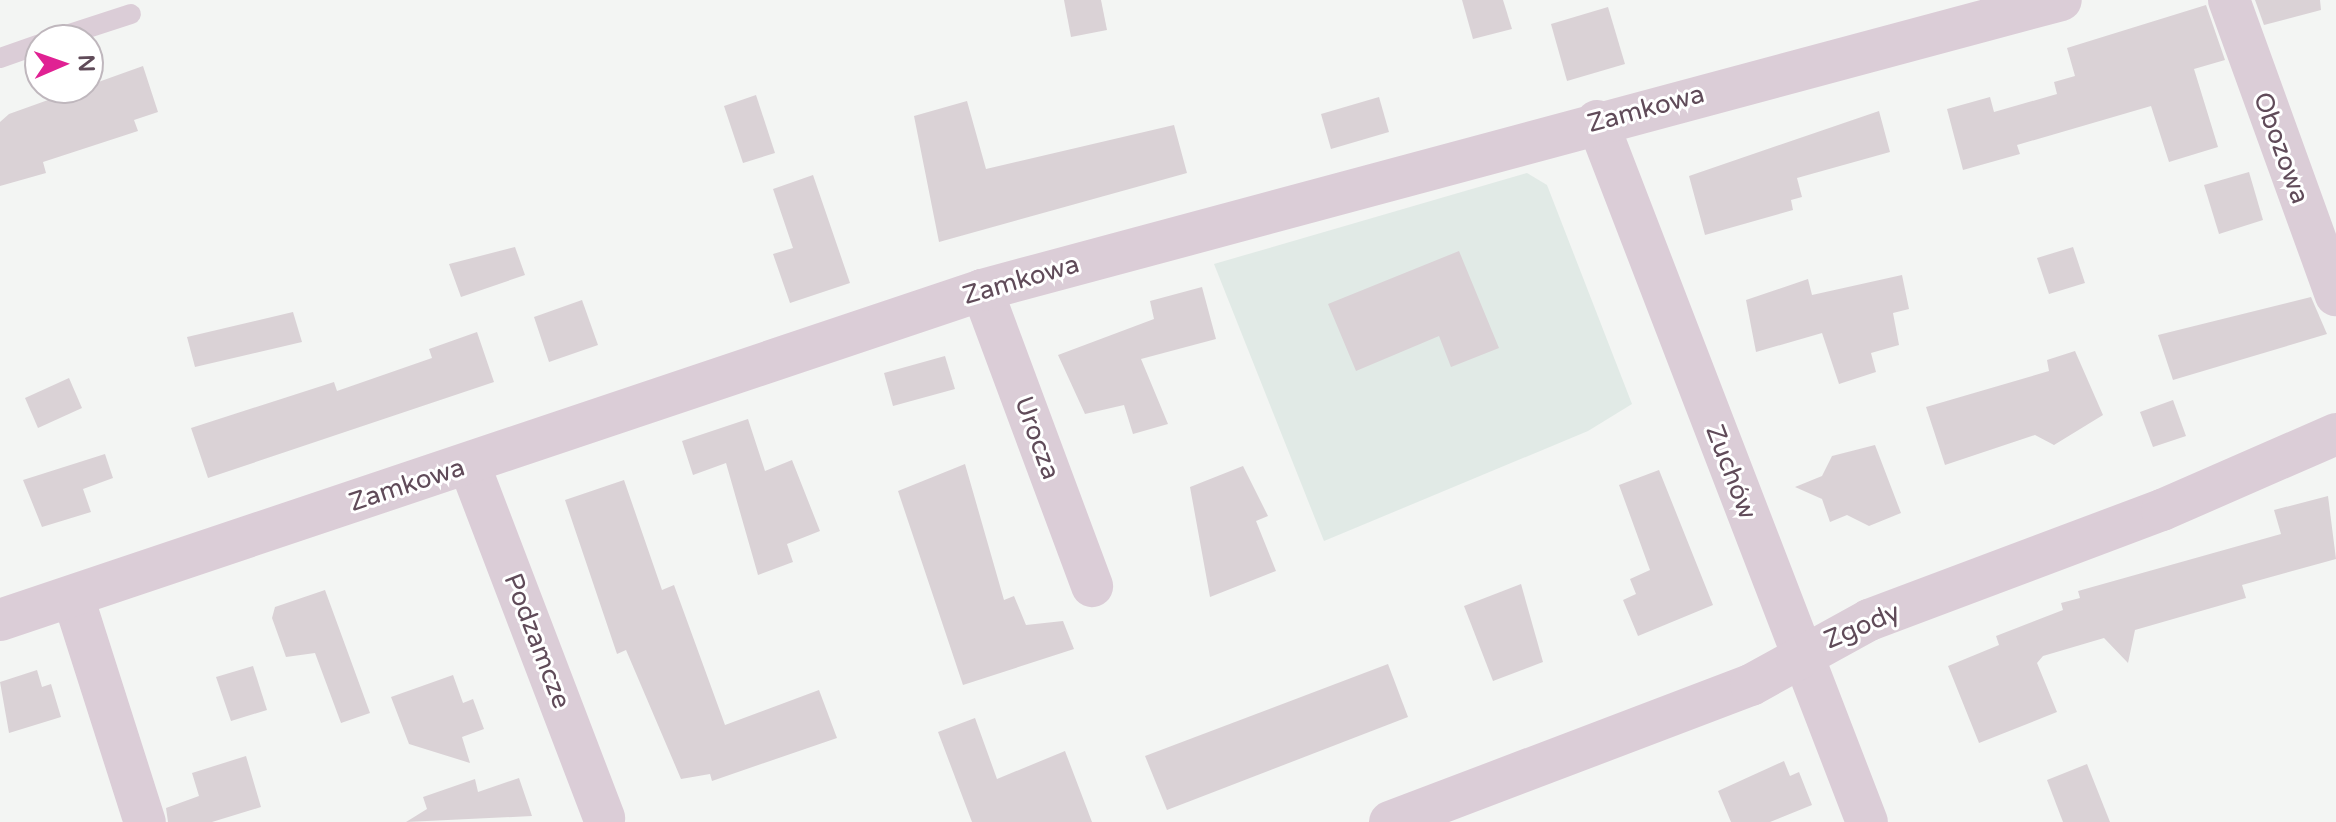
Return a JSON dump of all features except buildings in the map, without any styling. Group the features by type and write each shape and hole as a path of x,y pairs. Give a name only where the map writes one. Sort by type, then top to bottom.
{"street":[{"name":"Zamkowa","path":"0,620 982,290 1597,121 2061,0"},
{"name":"Obozowa","path":"2229,0 2336,295"},
{"name":"Zuchów","path":"1597,121 1867,822"},
{"name":"Urocza","path":"982,290 1092,586"},
{"name":"Zgody","path":"1390,822 1751,685 1800,653 2336,434"},
{"name":"Podzamcze","path":"469,464 604,818"},
{"path":"73,597 145,822"}],"lane":[{"path":"100,24 131,14"},
{"path":"0,58 24,50"}],"shaded area":[{"path":"1527,173 1547,185 1632,404 1588,431 1324,541 1214,264"}]}
